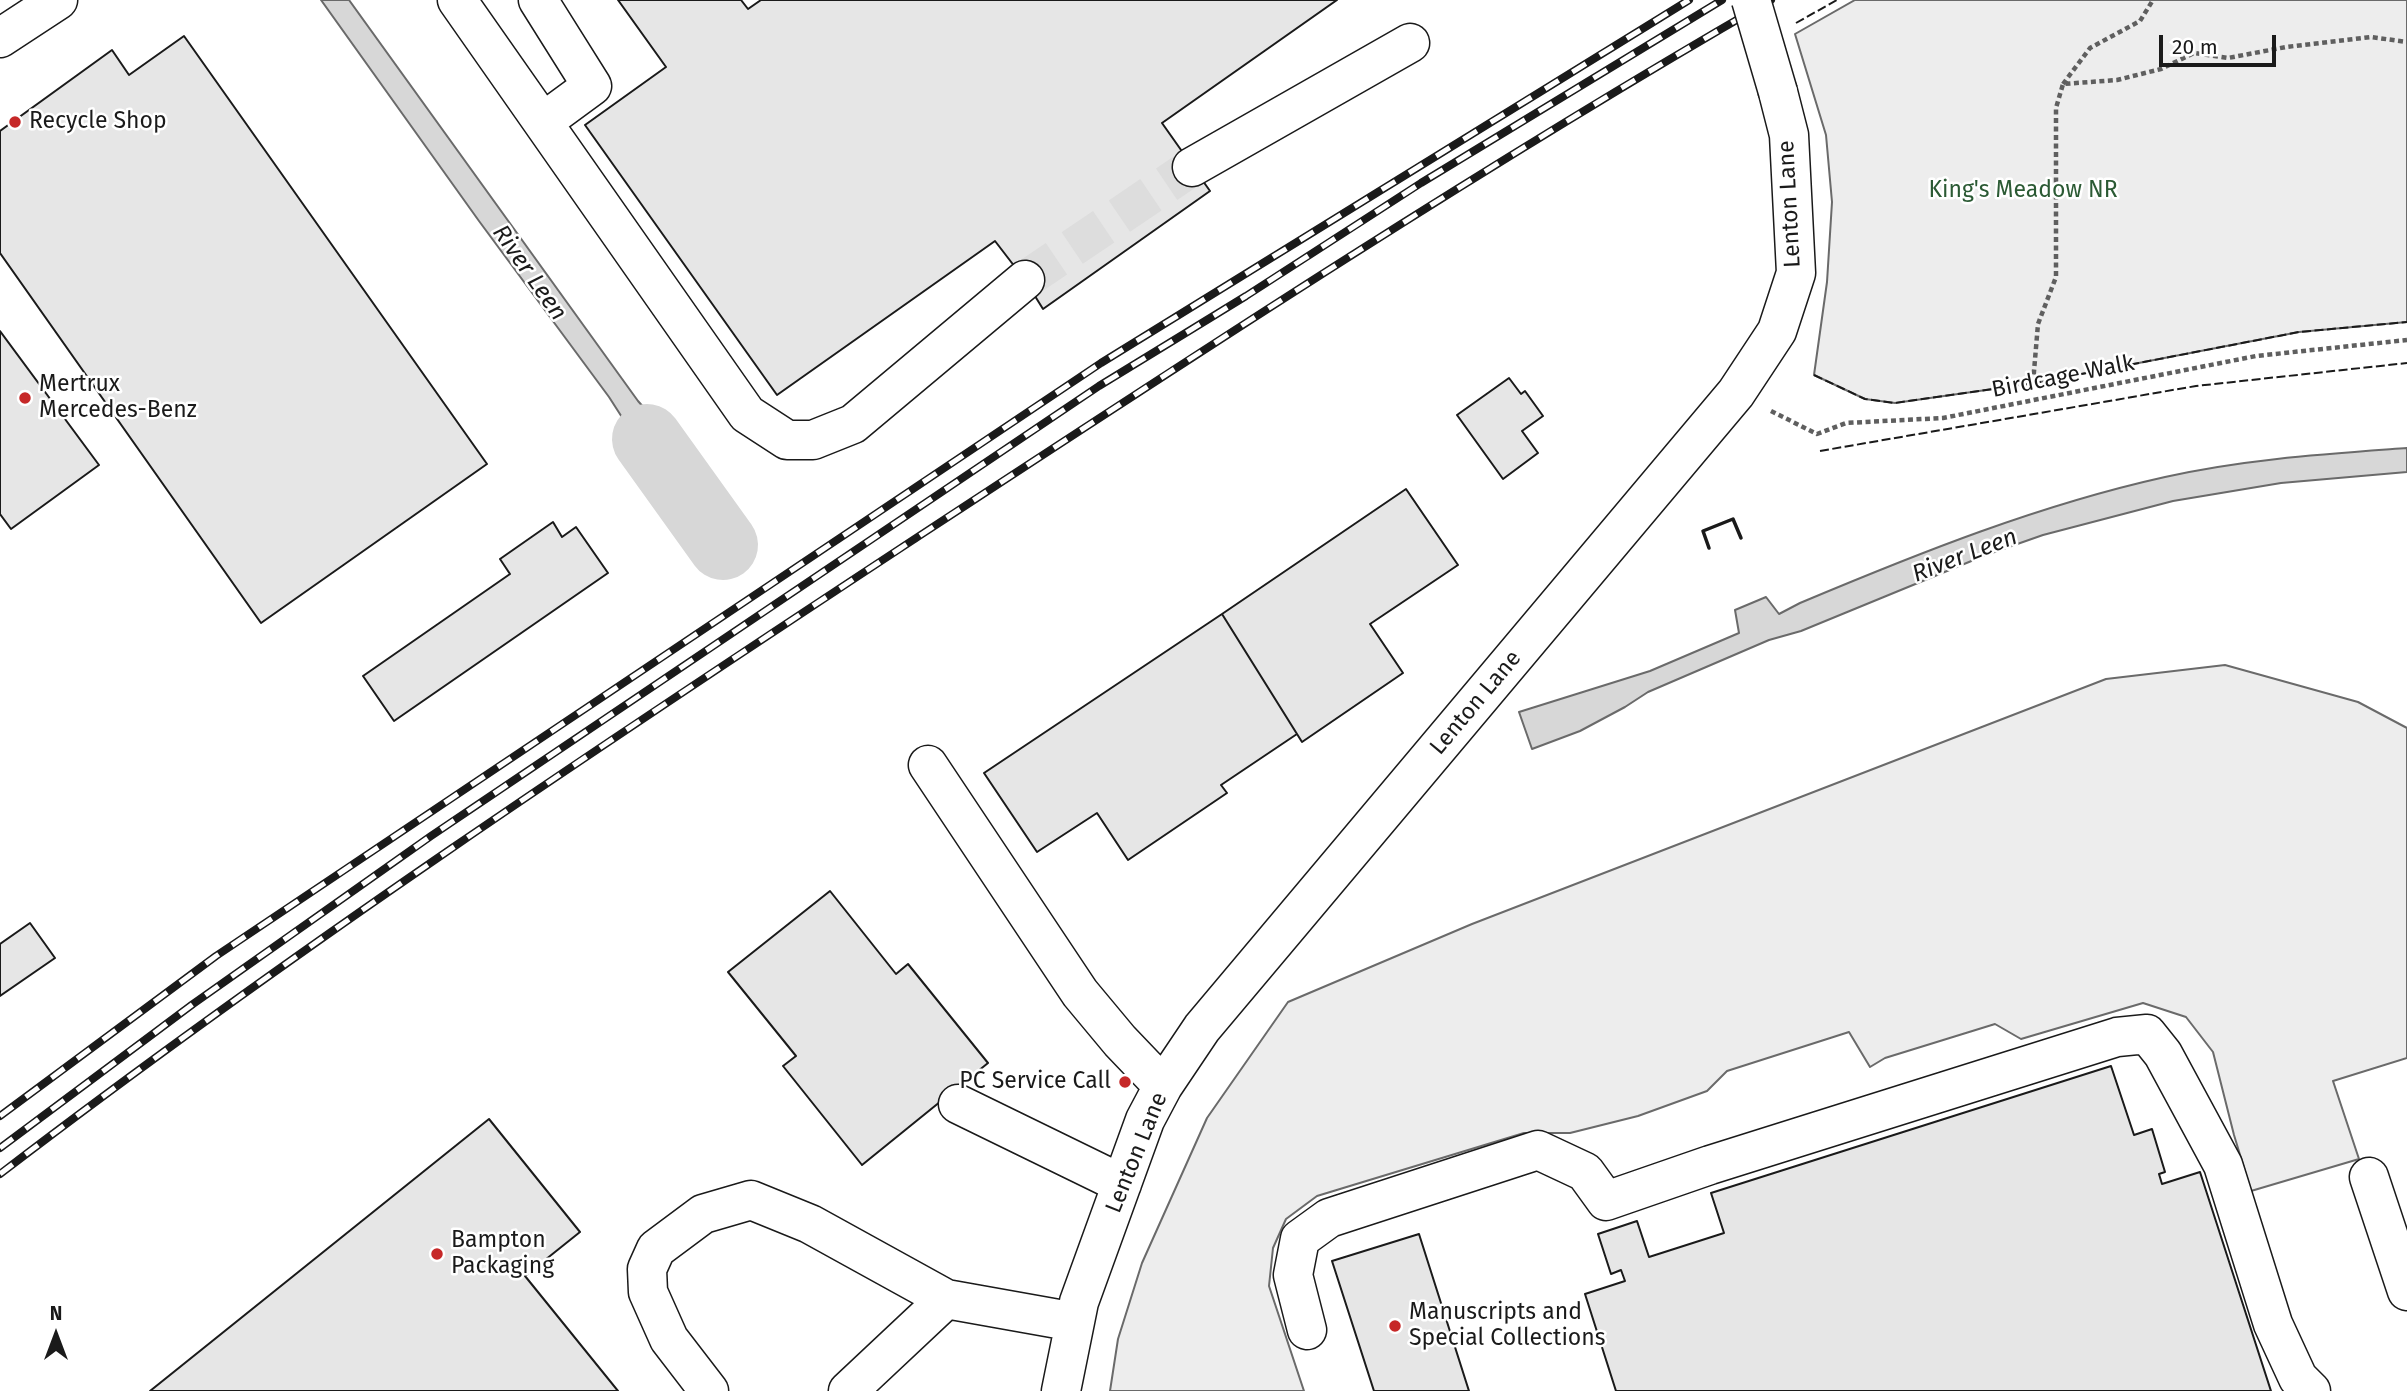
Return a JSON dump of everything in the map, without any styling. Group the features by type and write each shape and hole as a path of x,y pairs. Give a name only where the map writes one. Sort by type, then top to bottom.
{"street":[{"path":"0,38 58,0"},
{"path":"457,0 747,414 787,440 813,440 853,424 1025,280"},
{"path":"538,0 592,86 543,122"},
{"name":"Lenton Lane","path":"1061,1391 1079,1302 1145,1120 1163,1086 1202,1028 1736,393 1777,331 1796,273 1788,135 1751,0"},
{"path":"1192,167 1410,43"},
{"path":"928,765 1080,993 1120,1041 1163,1086"},
{"path":"1307,1330 1293,1275 1300,1239 1329,1218 1538,1150 1585,1172 1606,1201 1710,1165 2117,1037 2147,1034 2163,1054 2223,1165 2273,1324 2298,1378 2311,1391"},
{"path":"958,1104 1122,1184"},
{"path":"2369,1177 2407,1292"},
{"path":"709,1391 669,1339 648,1292 647,1269 656,1249 704,1214 751,1200 810,1224 946,1299 1075,1322"},
{"path":"848,1391 946,1299"}],"path":[{"path":"2033,383 2038,324 2056,277 2056,108 2063,84 2090,48 2140,21 2153,0"},
{"path":"2063,84 2117,80 2161,69 2194,53 2228,58 2286,47 2371,37 2407,42"},
{"name":"Birdcage Walk","path":"1736,393 1817,434 1846,423 1943,418 2256,356 2407,340"}],"shaded area":[{"name":"King's Meadow NR","path":"1855,0 2407,0 2407,322 2299,332 2035,383 1895,403 1865,399 1814,375 1827,282 1832,202 1826,135 1795,34"},
{"path":"2225,665 2358,702 2407,728 2407,1058 2333,1081 2359,1159 2251,1191 2213,1052 2186,1017 2143,1003 2021,1039 1995,1024 1885,1058 1870,1067 1849,1032 1727,1071 1707,1091 1638,1116 1570,1133 1524,1133 1317,1196 1286,1219 1273,1248 1269,1286 1304,1391 1110,1391 1118,1339 1142,1263 1207,1118 1288,1002 1472,924 2106,679"}],"water":[{"path":"321,0 349,0 638,401 692,462 724,504 691,527 660,484 609,397"},
{"path":"2407,448 2407,472 2281,483 2173,501 2043,535 1986,555 1801,631 1769,640 1648,692 1580,731 1532,749 1519,712 1650,671 1739,633 1735,610 1766,597 1779,614 1890,566 2072,501 2165,477 2225,466"}],"building":[{"path":"618,0 741,0 748,9 761,0 1337,0 1162,123 1210,191 1043,309 995,241 777,395 585,125 666,67"},
{"path":"184,36 487,464 261,623 0,253 0,131 112,50 129,75"},
{"name":"Mertrux Mercedes-Benz","path":"0,331 99,465 11,529 0,514"},
{"path":"1509,378 1521,394 1525,391 1543,416 1522,431 1538,453 1503,479 1457,415"},
{"path":"1406,489 1458,565 1370,624 1403,673 1302,742 1222,614"},
{"path":"553,522 562,537 576,527 608,573 394,721 363,676 510,574 500,559"},
{"path":"1222,614 1297,734 1221,785 1227,793 1128,860 1097,813 1037,852 984,773"},
{"path":"830,891 896,974 908,964 988,1063 862,1165 783,1066 796,1056 728,972"},
{"path":"30,923 55,958 0,996 0,944"},
{"path":"2111,1066 2134,1135 2152,1129 2165,1172 2159,1174 2162,1184 2200,1172 2271,1391 1616,1391 1585,1294 1625,1281 1621,1270 1611,1274 1598,1234 1637,1221 1649,1257 1724,1233 1711,1193"},
{"name":"Bampton Packaging","path":"489,1119 580,1232 525,1276 618,1391 150,1391"},
{"path":"1419,1234 1469,1391 1374,1391 1332,1261"}],"waterway":[{"name":"River Leen","path":"647,439 723,545"}],"tunnel":[{"path":"1025,280 1192,167"}],"railway":[{"path":"0,1116 216,956 1101,363 1689,0"},
{"path":"0,1148 193,1004 431,836 1099,386 1246,296 1421,183 1722,0"},
{"path":"0,1174 336,928 797,617 1125,401 1445,196 1771,0"}],"fence":[{"path":"1796,23 1837,0"},
{"path":"1814,375 1865,399 1895,403 2035,383 2299,332 2407,322"},
{"path":"1820,451 2196,386 2407,363"}],"wall":[{"path":"1709,548 1703,531 1733,519 1741,538"}],"place":[{"name":"Recycle Shop","path":"15,122"},
{"name":"Mertrux Mercedes-Benz","path":"25,398"},
{"name":"PC Service Call","path":"1125,1082"},
{"name":"Bampton Packaging","path":"437,1254"},
{"name":"Manuscripts and Special Collections","path":"1395,1326"}]}
